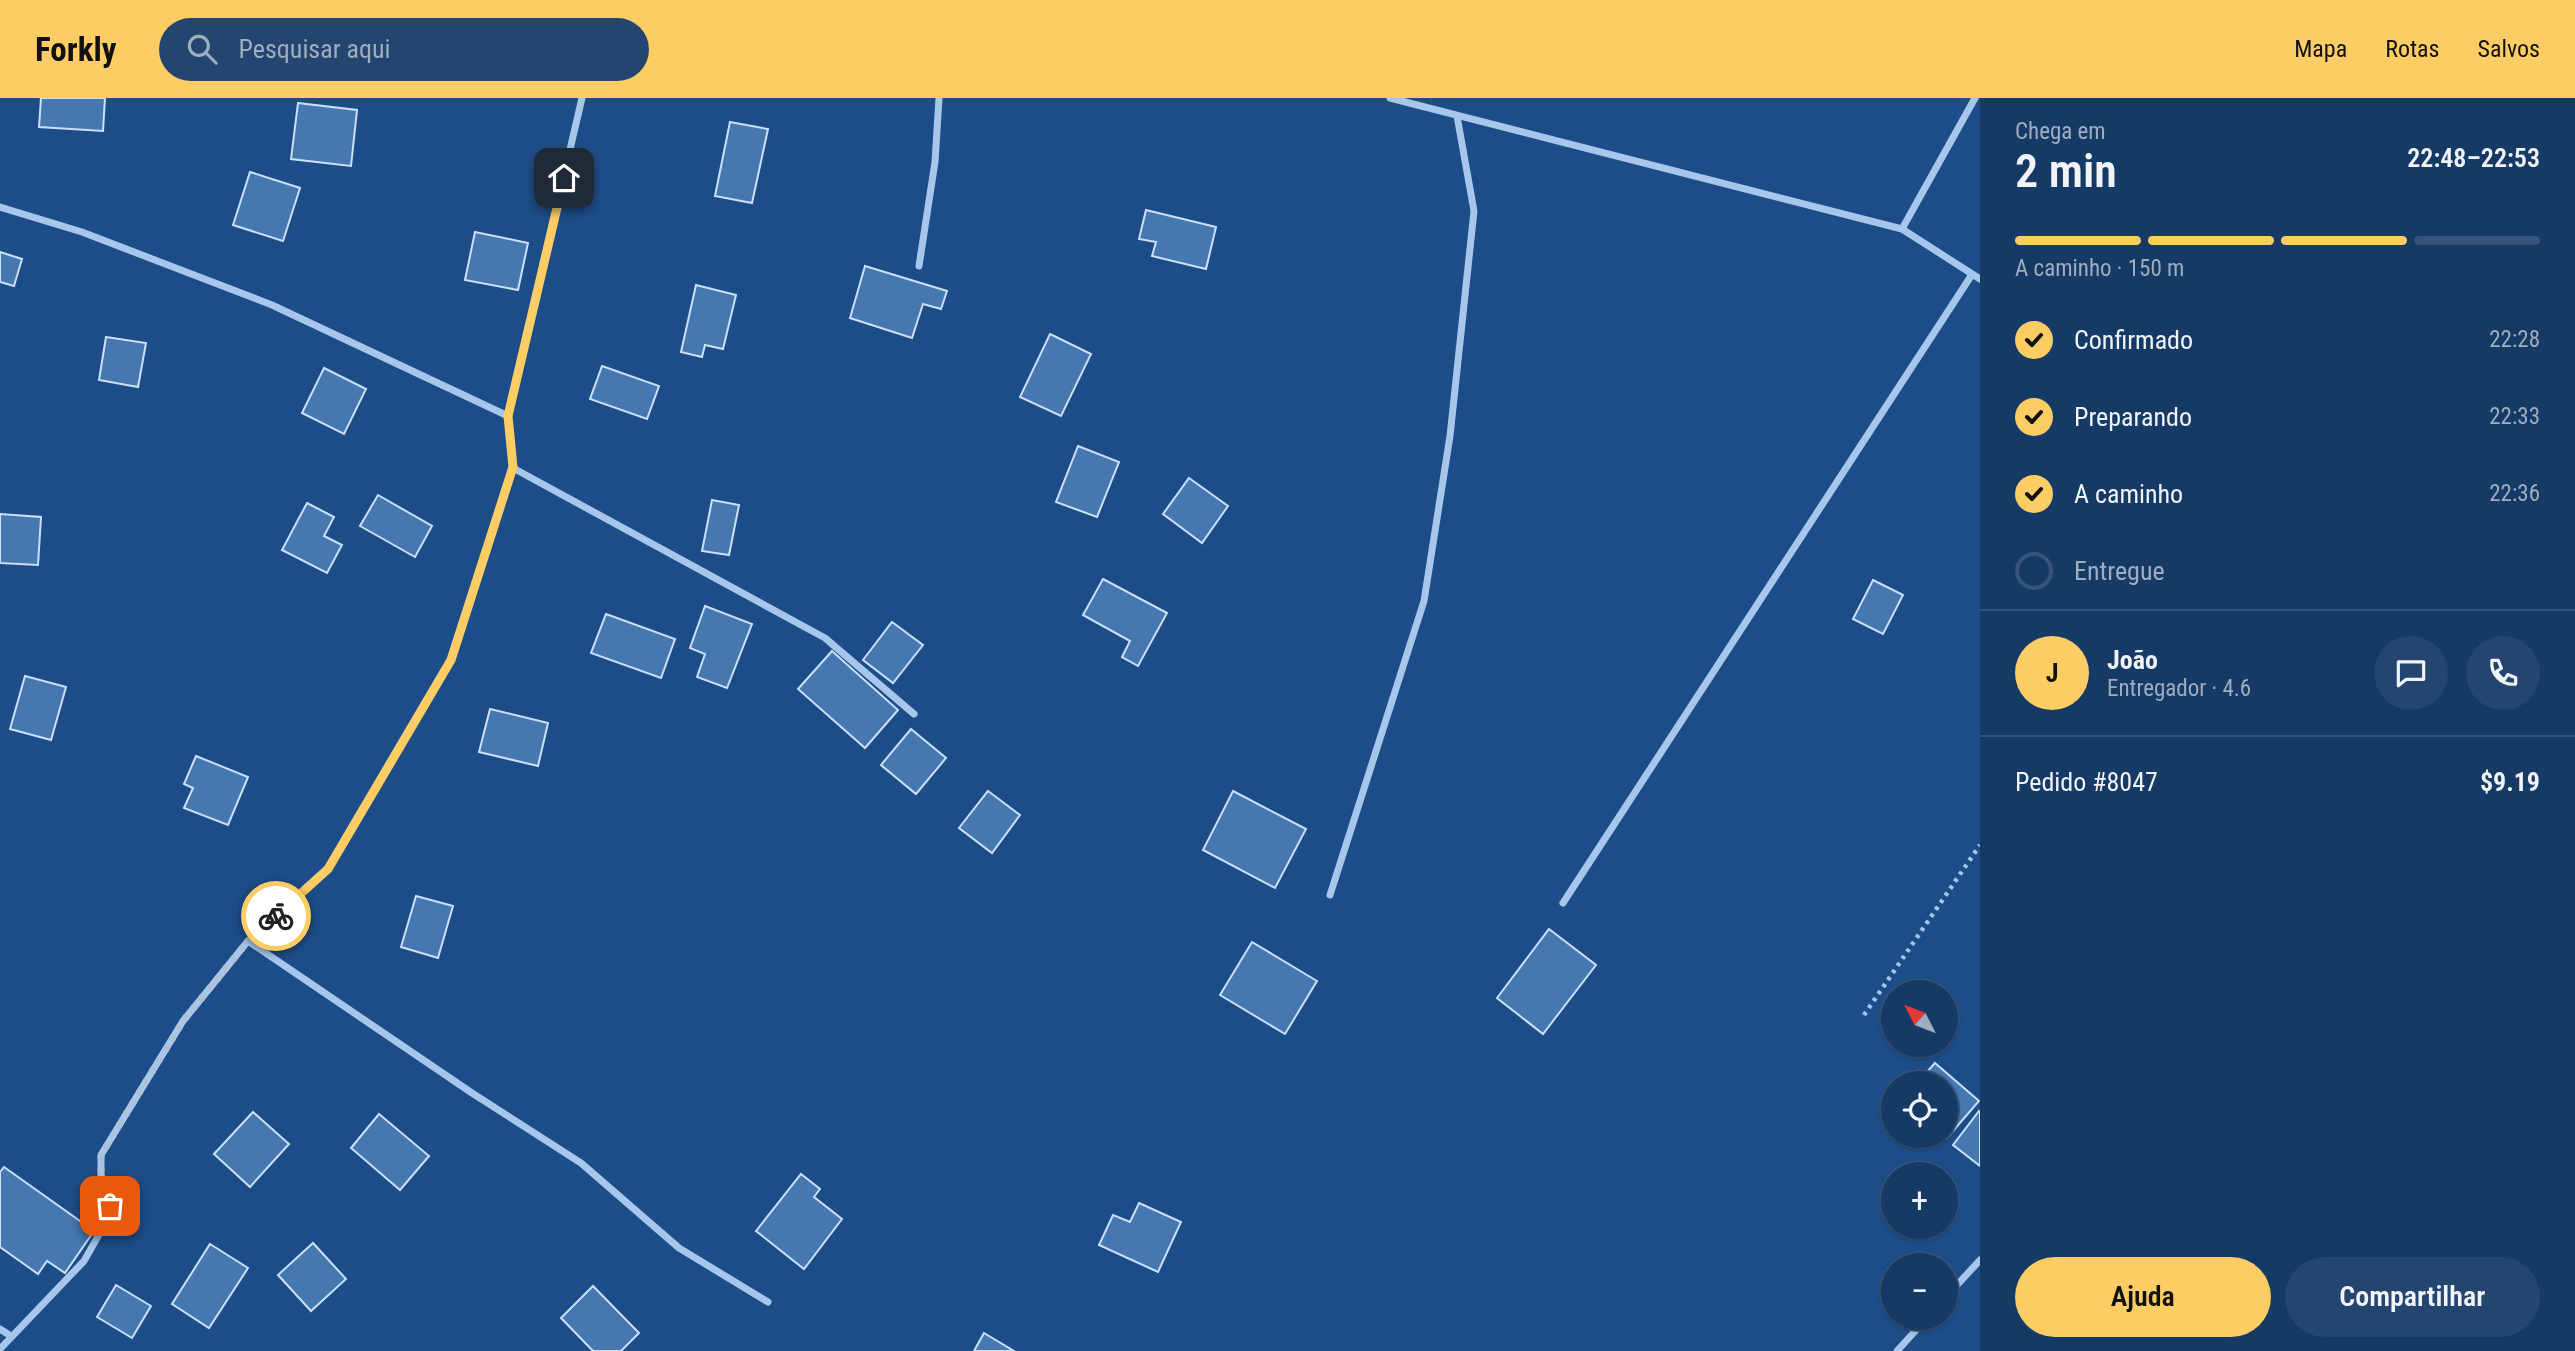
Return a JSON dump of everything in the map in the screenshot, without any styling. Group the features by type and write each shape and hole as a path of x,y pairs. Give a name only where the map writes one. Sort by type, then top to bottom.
{"street":[{"path":"0,1349 84,1261 105,1224 110,1206 101,1175 101,1155 183,1021 248,941 328,869 451,660 513,467 508,416 582,98"},
{"path":"919,266 935,162 939,98"},
{"path":"1390,98 1902,229 1971,276 1980,279"},
{"path":"1902,229 1975,98"},
{"path":"1330,895 1424,601 1450,436 1474,211 1457,116"},
{"path":"0,206 82,233 272,305 508,416"},
{"path":"1563,903 1971,276"},
{"path":"513,467 825,638 914,714"},
{"path":"248,941 461,1086 581,1163 679,1248 768,1302"},
{"path":"1958,1284 1980,1260"},
{"path":"0,1329 11,1336"},
{"path":"1897,1351 1916,1330"}],"path":[{"path":"1864,1016 1980,845"}],"building":[{"path":"41,98 105,98 103,131 39,127"},
{"path":"298,103 357,110 351,166 291,159"},
{"path":"730,122 768,129 752,203 715,196"},
{"path":"250,172 300,188 283,241 233,225"},
{"path":"1146,210 1216,227 1206,269 1152,256 1156,242 1139,239"},
{"path":"475,232 528,243 518,290 465,280"},
{"path":"0,252 22,259 14,286 0,282"},
{"path":"865,266 947,291 941,309 923,304 912,338 850,318"},
{"path":"696,285 736,295 723,349 705,345 702,357 681,352"},
{"path":"1050,334 1091,354 1061,416 1020,397"},
{"path":"106,337 146,343 138,387 99,380"},
{"path":"602,366 659,386 647,419 590,399"},
{"path":"324,368 366,389 344,434 302,413"},
{"path":"1078,446 1119,462 1097,517 1056,502"},
{"path":"1189,478 1228,506 1202,543 1163,514"},
{"path":"378,495 432,526 415,557 360,526"},
{"path":"712,500 739,505 729,555 702,551"},
{"path":"307,503 334,517 324,536 342,545 327,573 282,550"},
{"path":"0,514 41,517 38,565 0,563"},
{"path":"1103,579 1167,613 1138,666 1122,657 1130,641 1083,615"},
{"path":"1873,580 1903,595 1883,634 1853,619"},
{"path":"705,606 752,624 727,688 697,677 705,654 690,648"},
{"path":"606,614 675,639 661,678 591,653"},
{"path":"892,622 923,645 893,683 863,660"},
{"path":"832,651 898,710 865,748 798,689"},
{"path":"25,676 66,687 51,740 10,729"},
{"path":"490,709 548,723 538,766 479,752"},
{"path":"911,729 946,758 916,794 881,765"},
{"path":"196,756 248,777 228,825 184,808 193,788 184,784"},
{"path":"988,791 1020,815 992,853 959,828"},
{"path":"1233,791 1306,829 1275,888 1203,850"},
{"path":"416,896 453,906 438,958 401,947"},
{"path":"1549,929 1596,965 1543,1034 1497,998"},
{"path":"1252,942 1317,981 1285,1034 1220,995"},
{"path":"1935,1063 1944,1071 1928,1071"},
{"path":"1958,1083 1979,1101 1958,1125"},
{"path":"1979,1111 1980,1166 1957,1148 1958,1138"},
{"path":"253,1112 289,1144 250,1187 214,1154"},
{"path":"379,1114 429,1156 400,1190 351,1148"},
{"path":"4,1167 94,1231 65,1273 47,1261 38,1274 0,1247 0,1172"},
{"path":"801,1174 820,1189 814,1197 842,1219 804,1269 756,1231"},
{"path":"1139,1203 1181,1222 1158,1272 1099,1245 1113,1215 1130,1222"},
{"path":"313,1243 346,1279 311,1311 278,1275"},
{"path":"210,1244 248,1268 209,1328 172,1304"},
{"path":"116,1285 151,1306 132,1338 97,1317"},
{"path":"593,1286 639,1333 621,1351 593,1351 561,1318"},
{"path":"984,1333 1014,1351 974,1351"}],"way so far":[{"path":"110,1206 101,1175 101,1155 183,1021 248,941 276,916"}],"route":[{"path":"276,916 328,869 451,660 513,467 508,416 564,178"}]}
